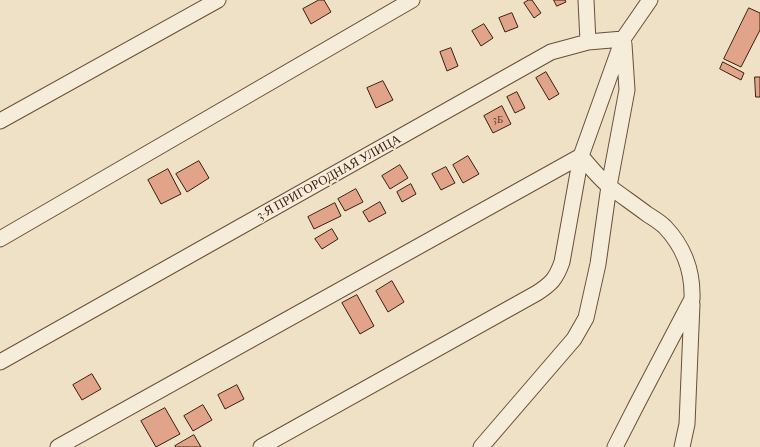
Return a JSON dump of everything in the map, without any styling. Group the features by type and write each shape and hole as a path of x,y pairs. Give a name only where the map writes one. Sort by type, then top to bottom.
{"street":[{"path":"0,121 218,0"},
{"path":"0,239 412,0"},
{"path":"586,0 588,42"},
{"path":"261,447 537,293 553,281 559,272 562,262 580,156 624,39 650,0"},
{"path":"482,447 574,339 586,318 598,264 609,186 627,90 624,39"},
{"name":"3-Я ПРИГОРОДНАЯ УЛИЦА","path":"0,362 551,52 588,42 624,39"},
{"path":"580,156 595,174 609,186 664,226 674,239 688,263 693,287 687,424 682,447"},
{"path":"58,447 580,156"},
{"path":"615,447 692,299"}],"building":[{"path":"319,0 324,0 331,12 311,24 303,9"},
{"path":"532,0 541,13 534,18 524,3"},
{"path":"554,0 565,0 566,2 557,6"},
{"path":"749,8 760,13 760,30 741,67 724,59"},
{"path":"512,13 518,27 505,32 499,18"},
{"path":"484,24 493,38 481,46 472,31"},
{"path":"451,48 458,66 447,71 440,52"},
{"path":"723,62 744,73 741,80 720,69"},
{"path":"546,72 559,94 549,100 536,78"},
{"path":"755,77 760,77 760,97 756,97"},
{"path":"383,81 393,100 376,108 367,88"},
{"path":"517,92 525,108 515,113 507,97"},
{"path":"502,106 511,124 493,133 484,116"},
{"path":"468,156 479,174 463,183 453,165"},
{"path":"199,161 209,178 187,192 176,174"},
{"path":"400,165 408,178 390,189 382,176"},
{"path":"446,167 455,183 441,190 432,174"},
{"path":"168,169 181,194 161,204 148,180"},
{"path":"411,184 416,194 402,202 397,192"},
{"path":"356,189 363,202 345,211 338,199"},
{"path":"380,202 386,213 369,222 363,212"},
{"path":"335,203 341,216 314,229 308,217"},
{"path":"332,229 338,239 322,249 315,239"},
{"path":"392,281 404,302 388,312 376,291"},
{"path":"357,295 374,326 360,334 342,303"},
{"path":"92,374 101,389 82,400 73,385"},
{"path":"237,385 244,399 225,409 218,395"},
{"path":"203,405 212,420 193,431 184,416"},
{"path":"165,408 180,434 156,447 141,421"},
{"path":"194,435 201,447 175,446"}]}
